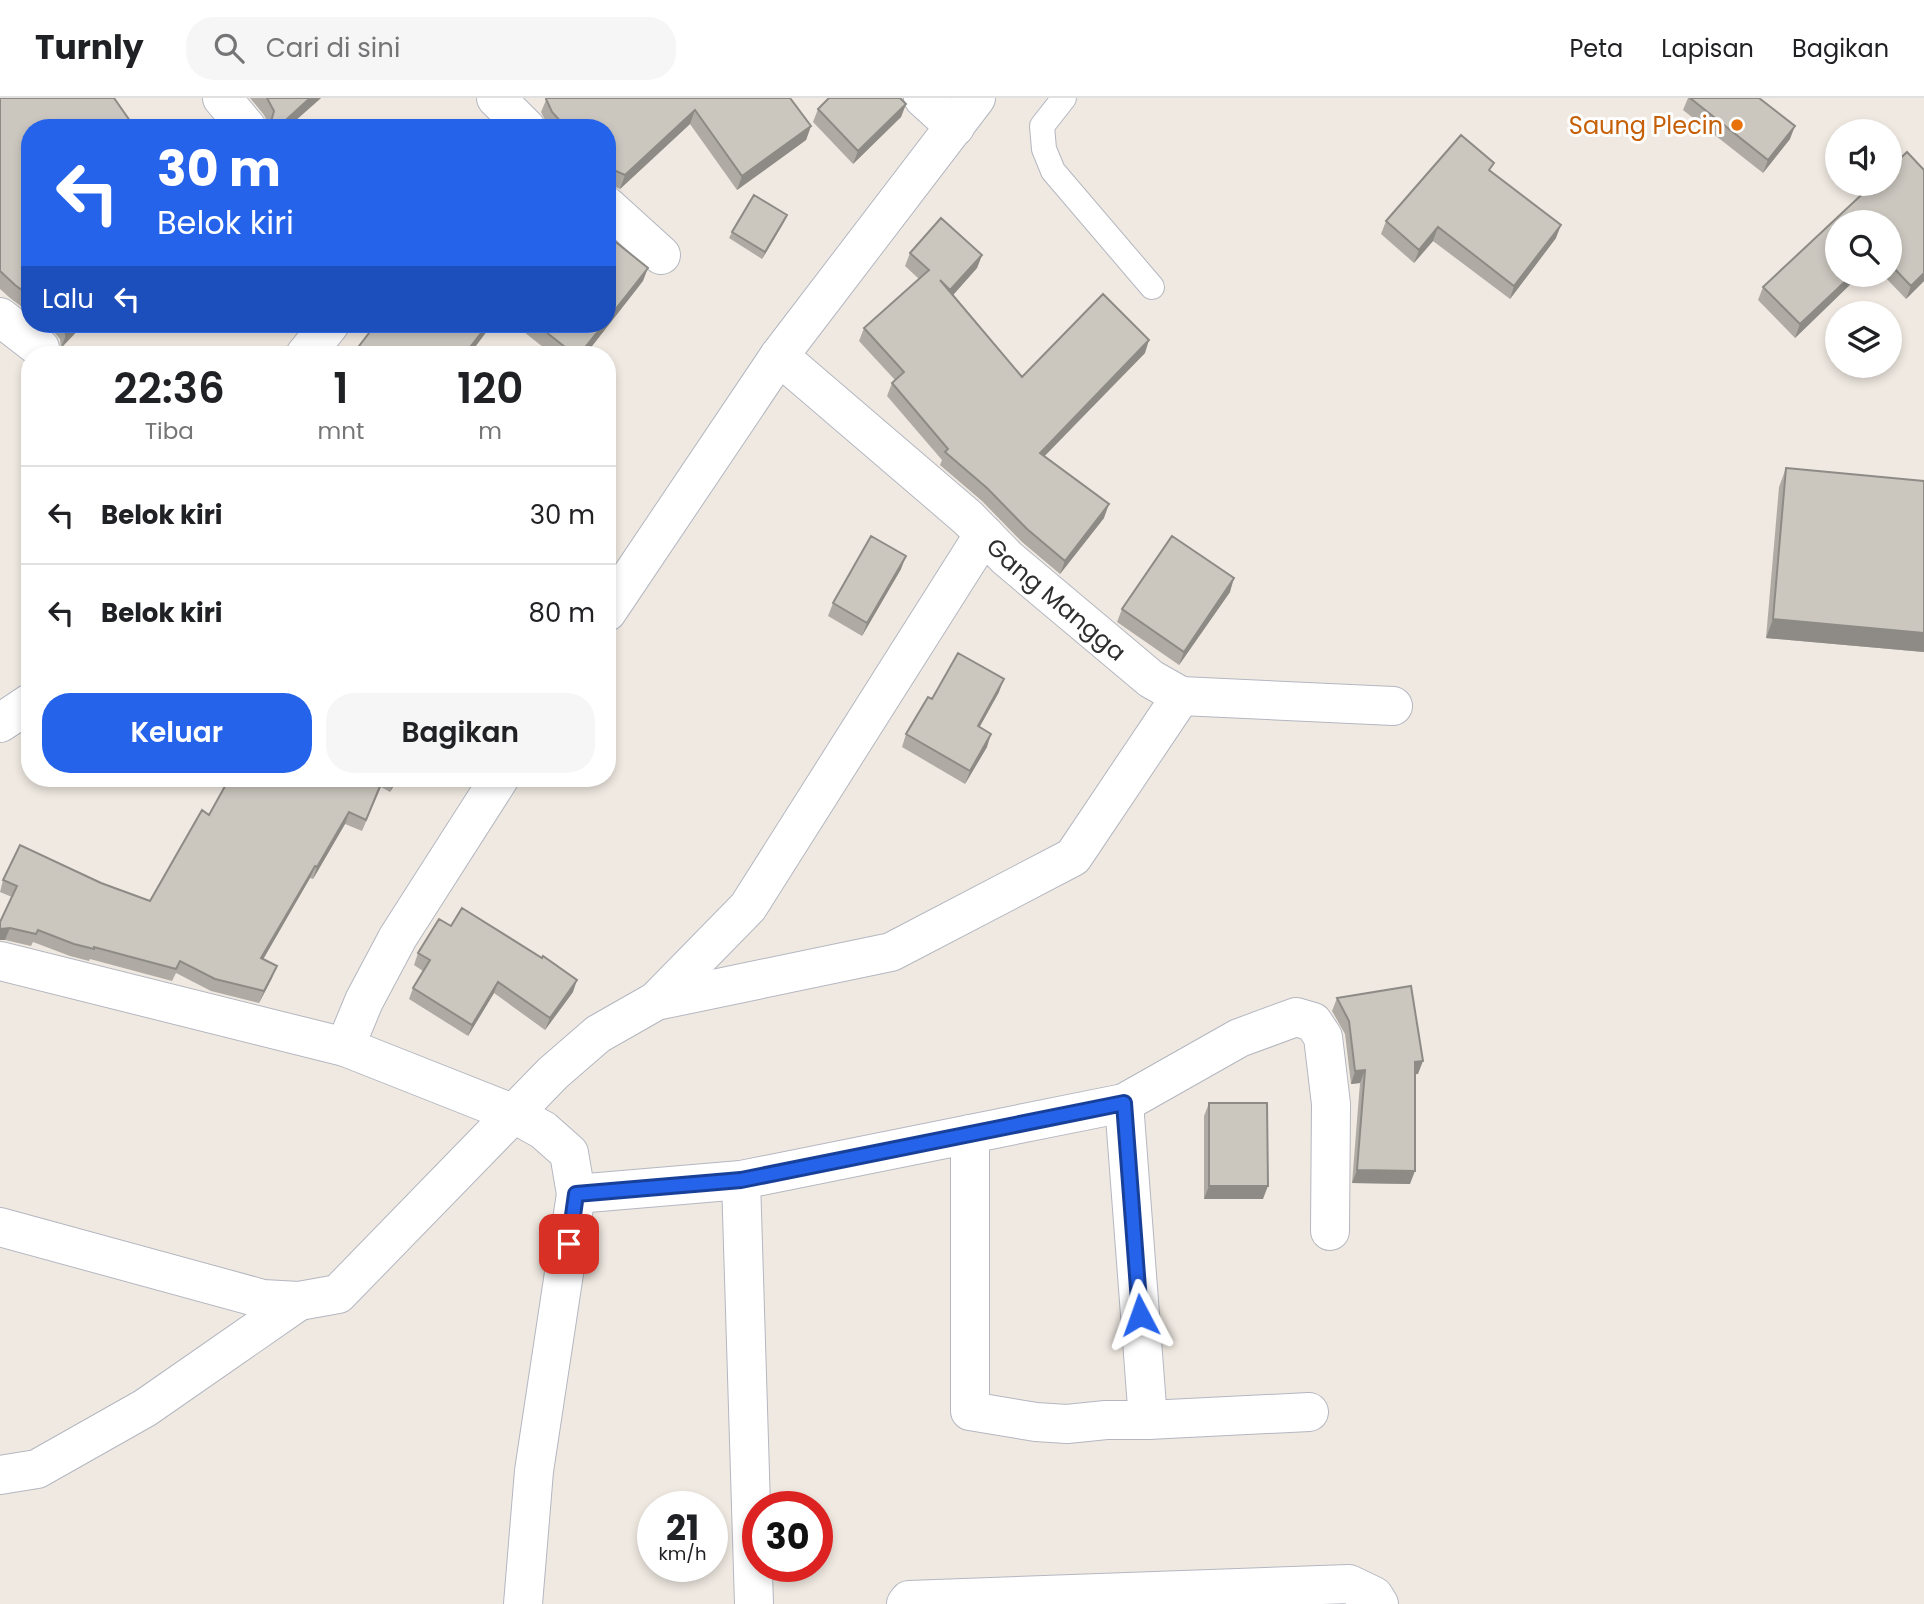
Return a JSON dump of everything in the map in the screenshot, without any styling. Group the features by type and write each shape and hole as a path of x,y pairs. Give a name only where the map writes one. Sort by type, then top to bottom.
{"street":[{"path":"222,98 240,119"},
{"path":"616,599 779,356 966,112 923,98"},
{"path":"616,214 660,255"},
{"path":"0,317 37,346"},
{"name":"Gang Mangga","path":"779,356 984,534 1007,558 1151,679 1181,696 1393,706"},
{"path":"0,1227 263,1299 299,1301 338,1294 553,1073 598,1034 656,1001 748,907 984,534"},
{"path":"656,1001 891,952 1073,857 1181,696"},
{"path":"0,723 21,709"},
{"path":"345,1047 364,1001 398,937 494,787"},
{"path":"0,961 345,1047 512,1113 543,1130 569,1153 576,1194 534,1471 523,1604"},
{"path":"576,1194 741,1180 1124,1103 1239,1038 1296,1017 1313,1023 1323,1037 1331,1104 1330,1231"},
{"path":"1124,1103 1148,1420"},
{"path":"970,1134 970,1411 1056,1423 1309,1412"},
{"path":"741,1180 754,1604"},
{"path":"0,1475 37,1469 145,1408 299,1301"},
{"path":"906,1604 909,1600 1349,1584 1374,1596 1378,1604"}],"lane":[{"path":"1064,98 1042,127 1044,149 1053,171 1152,287"}],"building":[{"path":"0,98 114,98 129,119 21,119 21,289 0,271"},
{"path":"267,98 310,98 287,119 272,119 274,111"},
{"path":"790,98 811,126 742,176 695,110 625,175 616,171 616,119 558,119 546,99"},
{"path":"829,98 900,98 906,104 858,151 818,109"},
{"name":"Saung Plecin","path":"1690,98 1759,98 1795,126 1768,160"},
{"path":"1461,135 1494,163 1489,170 1561,225 1514,286 1438,227 1419,250 1386,221"},
{"path":"1907,152 1924,170 1924,273 1911,286 1902,277 1902,210 1845,210 1860,196 1902,196 1902,157"},
{"path":"754,195 787,215 765,252 732,232"},
{"path":"941,218 982,255 950,290 940,280 1022,377 1103,294 1149,340 1040,453 1109,504 1065,561 945,452 948,449 892,383 904,372 864,328 929,270 910,253"},
{"path":"1825,229 1825,287 1839,287 1800,324 1763,287"},
{"path":"616,242 648,268 616,309"},
{"path":"369,333 481,333 471,346 359,346"},
{"path":"547,333 597,333 586,346 564,346"},
{"path":"1786,468 1924,481 1924,633 1773,619"},
{"path":"871,536 906,556 867,623 833,603"},
{"path":"1172,536 1234,578 1184,652 1122,609"},
{"path":"958,653 1004,679 978,726 991,734 970,771 906,734 928,697 932,699"},
{"path":"225,787 380,787 366,820 349,812 261,958 277,966 264,991 215,979 180,961 176,969 74,944 38,930 36,934 10,928 0,929 0,922 17,886 3,880 20,845 101,883 150,901 202,810 209,815"},
{"path":"462,908 542,958 543,956 577,980 550,1018 498,982 472,1025 413,988 430,960 418,953 439,919 451,926"},
{"path":"1411,986 1423,1061 1415,1062 1415,1171 1357,1170 1365,1070 1355,1071 1349,1021 1337,998"},
{"path":"1209,1103 1267,1103 1268,1186 1209,1186"}],"place":[{"name":"Saung Plecin","path":"1737,125"}],"route":[{"path":"569,1244 576,1194 741,1180 1124,1103 1140,1315"}]}
